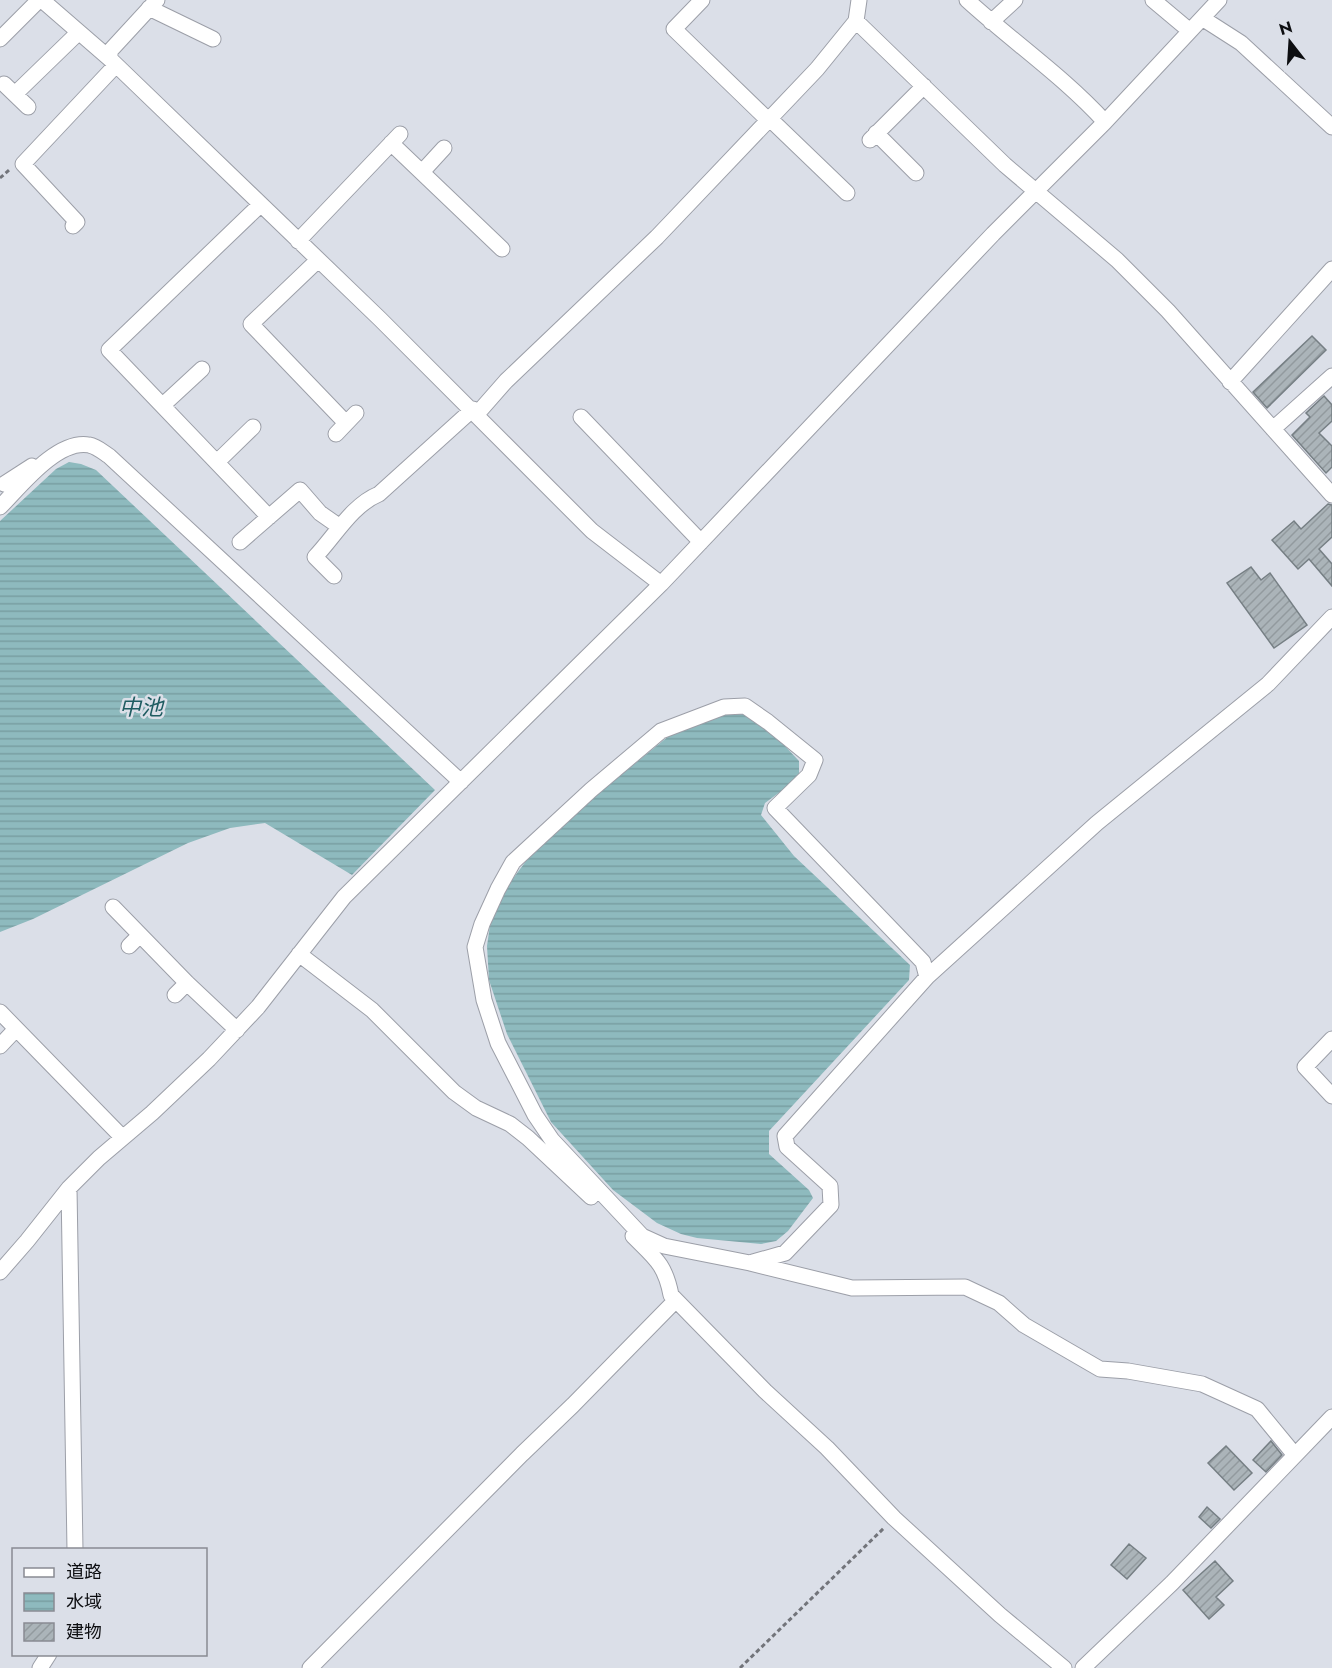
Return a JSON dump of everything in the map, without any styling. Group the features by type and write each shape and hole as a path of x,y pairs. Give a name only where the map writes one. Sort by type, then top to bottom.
{"street":[{"path":"0,39 41,0 113,62 475,412 592,531 661,584"},
{"path":"702,0 674,29 847,193"},
{"path":"334,576 315,557 333,539 340,526 368,499 379,494 475,412 657,237 817,69 856,21 859,0"},
{"path":"967,0 1082,97 1105,122"},
{"path":"992,22 1015,0"},
{"path":"1153,0 1190,31"},
{"path":"0,1272 69,1188 209,1059 237,1030 258,1007 344,897 661,584 1035,192 1105,122 1219,0"},
{"path":"113,62 110,51 153,4 213,39"},
{"path":"1202,18 1241,43 1332,127"},
{"path":"856,21 1035,192 1117,260 1168,311 1332,495"},
{"path":"28,107 10,89 79,32"},
{"path":"73,226 77,222 23,164 113,62"},
{"path":"916,173 873,136 924,86"},
{"path":"298,241 396,138 422,172 502,249"},
{"path":"422,172 444,148"},
{"path":"260,205 110,350 269,517"},
{"path":"318,260 251,324 346,423"},
{"path":"1230,382 1332,269"},
{"path":"163,405 202,369"},
{"path":"1273,429 1332,376"},
{"path":"581,417 701,542"},
{"path":"217,462 253,427"},
{"path":"0,507 42,464 63,450 78,444 91,445 109,456 461,782"},
{"path":"1,484 31,466 42,464"},
{"path":"240,542 300,490 320,513 340,526"},
{"path":"750,1263 785,1253 831,1205 830,1186 787,1147 785,1136 927,977 1097,823 1268,684 1332,617"},
{"path":"927,977 923,962 775,808 809,775 815,760 745,706 724,707 661,731 591,790 513,862 482,924 475,947 484,1000 498,1043 535,1115 552,1140 642,1236 664,1246 750,1263 852,1288 965,1287 999,1303 1024,1325 1100,1369 1128,1371 1202,1384 1257,1408 1294,1454"},
{"path":"113,907 187,983 237,1030"},
{"path":"129,946 140,935"},
{"path":"299,954 372,1010 454,1092 476,1108 510,1124 558,1165 655,1257 667,1274 671,1295 675,1300 765,1391 827,1448 894,1518 1000,1615 1064,1668"},
{"path":"175,995 187,983"},
{"path":"0,1012 122,1137"},
{"path":"0,1046 16,1029"},
{"path":"1332,1040 1305,1067 1332,1096"},
{"path":"69,1188 75,1548"},
{"path":"310,1668 675,1300"},
{"path":"1083,1668 1172,1583 1332,1417"}],"path":[{"path":"740,1668 894,1518"}],"water":[{"name":"中池","path":"69,462 96,470 435,790 352,875 265,823 230,828 188,843 33,919 0,932 0,521 56,469"},
{"path":"746,712 768,728 799,761 799,778 765,803 761,815 794,856 910,965 909,980 769,1131 769,1154 809,1190 813,1198 788,1231 776,1241 761,1244 697,1238 681,1234 657,1223 613,1190 551,1122 507,1034 489,980 487,946 490,925 506,888 526,861 580,808 680,727 717,714"}],"building":[{"path":"1312,336 1326,350 1267,408 1253,392"},
{"path":"1324,396 1332,405 1332,421 1319,433 1332,446 1332,467 1326,473 1292,435 1310,417 1306,413"},
{"path":"1328,504 1332,505 1332,537 1319,549 1332,564 1332,586 1309,559 1298,569 1272,540 1294,521 1301,529"},
{"path":"1251,567 1261,580 1270,573 1307,625 1274,648 1227,583"},
{"path":"1271,1441 1282,1455 1266,1472 1253,1460"},
{"path":"1226,1446 1252,1473 1234,1490 1208,1463"},
{"path":"1207,1507 1220,1519 1211,1528 1199,1517"},
{"path":"1129,1544 1146,1558 1127,1579 1111,1565"},
{"path":"1215,1561 1233,1581 1216,1597 1224,1605 1209,1619 1183,1590"}]}
